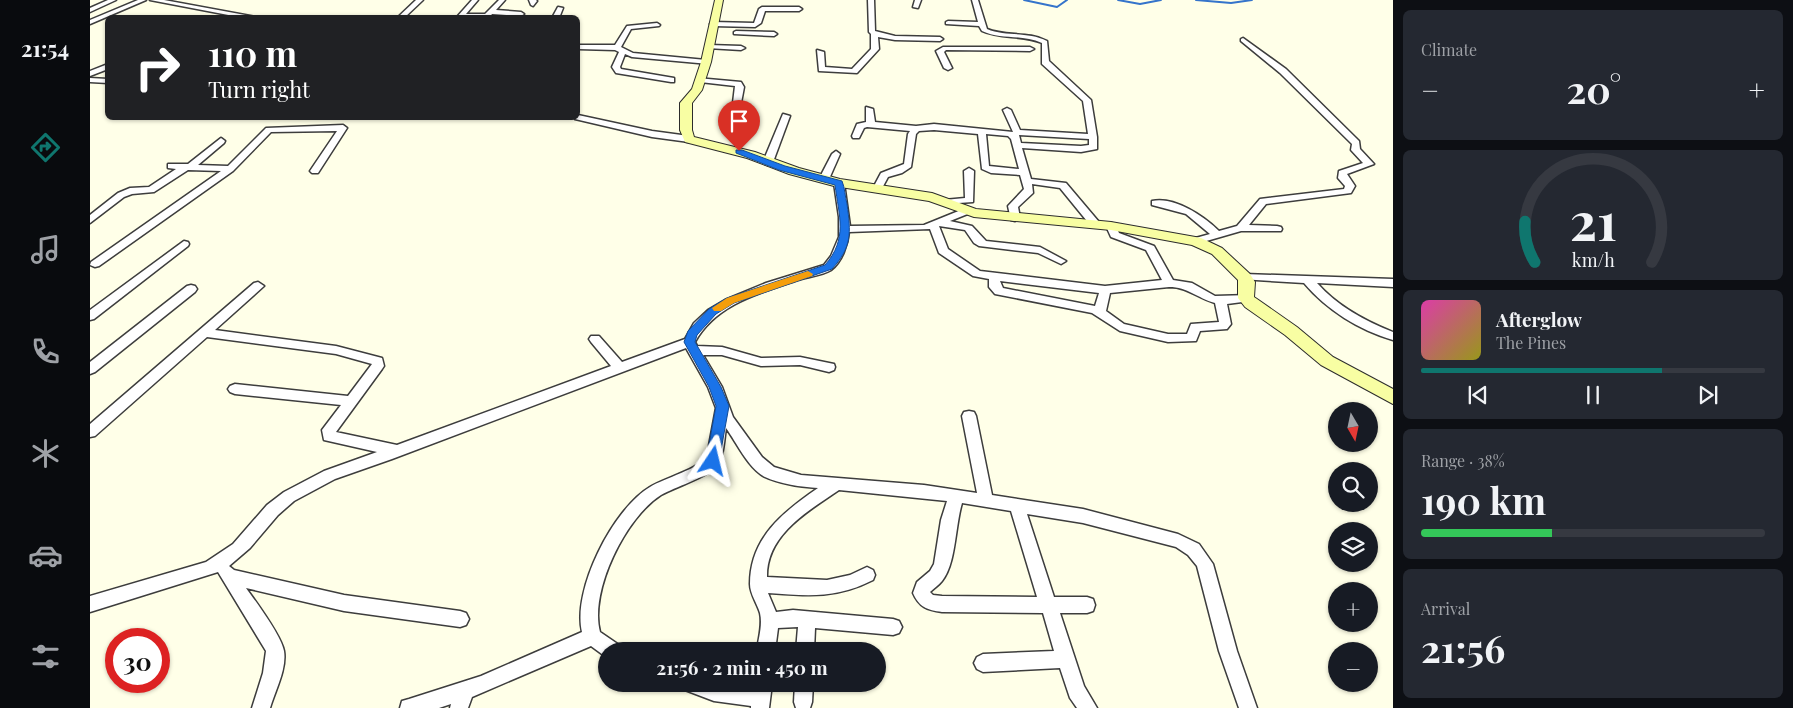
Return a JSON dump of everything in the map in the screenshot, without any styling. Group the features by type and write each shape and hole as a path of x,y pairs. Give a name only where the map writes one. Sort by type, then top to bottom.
{"street":[{"path":"90,10 113,0"},
{"path":"107,15 142,0"},
{"path":"153,0 169,1 242,15"},
{"path":"403,15 420,0"},
{"path":"461,15 475,0"},
{"path":"486,15 492,12 502,0"},
{"path":"689,139 686,130 686,103 697,90 706,62 719,0"},
{"path":"820,52 822,69 854,72 875,49 874,34 872,32 871,0"},
{"path":"975,0 992,50"},
{"path":"556,15 560,8"},
{"path":"712,28 755,25 758,23 762,9 799,10"},
{"path":"492,12 520,14"},
{"path":"90,22 105,16"},
{"path":"948,23 982,24"},
{"path":"657,26 629,27 616,67 618,71 670,80"},
{"path":"712,28 774,34"},
{"path":"856,136 860,126 871,124 916,129 934,127 1016,138 1093,137 1087,100 1045,62 1045,42 1027,34 987,32"},
{"path":"874,34 940,38"},
{"path":"1241,228 1264,201 1348,191 1350,186 1342,174 1369,164 1355,150 1356,143 1284,71 1243,40"},
{"path":"580,47 606,46 632,55 706,62"},
{"path":"709,47 741,48"},
{"path":"948,68 940,51 941,49 992,50 1030,48"},
{"path":"90,74 105,67"},
{"path":"90,80 105,81"},
{"path":"700,80 738,84 740,87 737,103"},
{"path":"90,89 105,81"},
{"path":"869,109 871,124"},
{"path":"1007,110 1029,189 1028,193 1013,206 1015,218"},
{"path":"768,162 786,116"},
{"path":"580,117 652,134 689,139 751,155 794,172 839,183 932,198 970,212 1015,218 1111,226 1196,241 1222,254 1244,277 1247,282 1246,298"},
{"path":"92,265 200,192 230,169 269,130 343,128 315,171"},
{"path":"878,188 881,176 906,168 912,134 916,129"},
{"path":"982,132 984,167 990,170 1062,185 1095,224"},
{"path":"90,220 121,195 151,190 189,166 221,141"},
{"path":"824,179 836,154"},
{"path":"171,166 230,169"},
{"path":"947,202 970,200 969,171"},
{"path":"839,183 845,229 844,244 838,256 828,267 731,301 712,311 696,328 691,346 715,387 727,419 757,461 768,472 801,481 924,491 1083,516 1178,541 1190,546 1199,553 1205,564 1228,651 1248,708"},
{"path":"1155,203 1201,215 1218,236"},
{"path":"845,229 925,228 970,212"},
{"path":"969,229 972,226 970,212"},
{"path":"936,223 969,229 978,242 983,244 1040,250 1061,261"},
{"path":"936,223 943,251 946,255 977,274 1104,290 1169,283 1187,283 1209,298 1220,300 1246,298 1327,360 1393,397"},
{"path":"1111,226 1114,235 1150,248 1169,283"},
{"path":"1196,241 1241,228 1277,230"},
{"path":"90,316 184,244"},
{"path":"994,277 999,292 1100,311 1120,327 1168,338 1192,338 1195,328 1223,326 1220,300"},
{"path":"1244,277 1393,283"},
{"path":"1308,280 1315,289 1342,311 1393,336"},
{"path":"90,432 258,286"},
{"path":"90,370 191,289"},
{"path":"1100,311 1104,290"},
{"path":"204,332 336,350 378,361 378,366 329,430 329,436 397,451"},
{"path":"595,339 620,368"},
{"path":"225,569 276,507 310,484 343,469 397,451 620,368 691,346 722,351 761,362 800,361 829,367"},
{"path":"235,389 352,401"},
{"path":"600,642 592,637 588,620 594,593 613,537 626,517 647,496 710,464 714,457 722,406"},
{"path":"968,416 986,502"},
{"path":"767,642 770,622 758,584 762,555 774,531 786,519 838,483"},
{"path":"956,497 949,520 942,566 936,576 924,586 921,594 924,600 942,604 1087,605"},
{"path":"1017,507 1066,660 1077,691 1088,708"},
{"path":"90,604 210,568 225,569 344,603 460,619"},
{"path":"225,569 275,650 271,674 261,708"},
{"path":"758,584 826,590 853,584 867,575"},
{"path":"770,622 785,618 893,627"},
{"path":"806,642 807,619"},
{"path":"409,708 482,685 592,637"},
{"path":"983,663 1066,660"},
{"path":"458,708 465,690"},
{"path":"714,692 761,697"}],"waterway":[{"path":"1024,0 1057,7 1067,0"},
{"path":"1118,0 1140,4 1161,0"},
{"path":"1196,0 1231,3 1252,0"}],"slow traffic":[{"path":"718,308 731,301 808,274"}],"route":[{"path":"713,461 722,406 715,387 689,342 692,334 712,311 731,301 828,267 838,256 844,244 845,225 839,183 794,172 739,151"}]}
